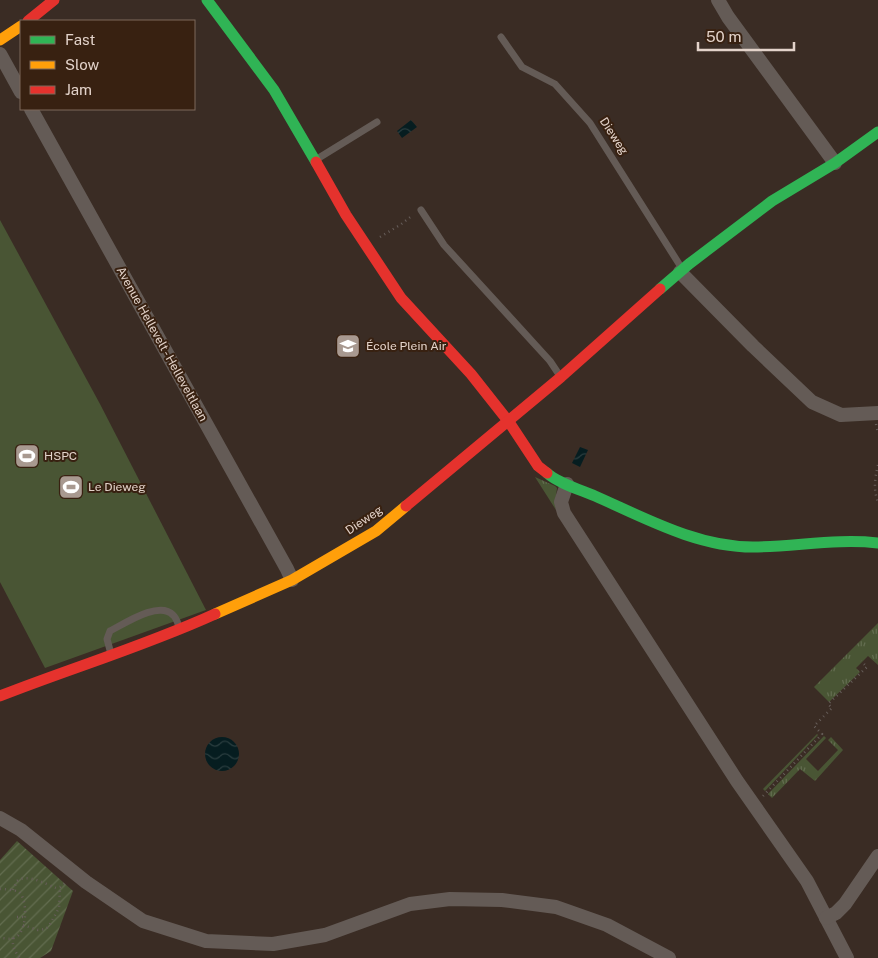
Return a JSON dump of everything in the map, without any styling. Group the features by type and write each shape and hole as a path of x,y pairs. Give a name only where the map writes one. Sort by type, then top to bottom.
{"street":[{"path":"29,20 54,0"},
{"path":"207,0 274,90 346,215 402,298 471,374 509,422 538,466 550,476 665,527 693,537 724,544 751,548 836,542 878,543"},
{"path":"718,0 728,17 835,163"},
{"path":"0,40 20,27"},
{"path":"0,54 20,90"},
{"name":"Avenue Hellevelt - Helleveltlaan","path":"31,110 288,569 292,580"},
{"name":"Dieweg","path":"0,696 180,630 292,580 376,531 509,422 682,271 772,201 835,163 878,132"},
{"path":"682,271 753,346 812,402 841,415 877,419"},
{"path":"567,484 561,502 564,513 737,781 807,881 847,958"},
{"path":"0,818 21,830 86,882 142,921 206,941 273,944 325,935 410,904 450,899 502,900 556,908 573,913 607,925 669,958"},
{"path":"826,918 836,913 845,904 878,856"}],"lane":[{"name":"Dieweg","path":"501,37 522,67 555,84 590,123 682,271"},
{"path":"315,161 377,122"},
{"path":"421,210 444,245 550,361 561,377"},
{"path":"111,654 107,639 110,631 154,610 173,614 180,630"}],"path":[{"path":"366,245 421,210"},
{"path":"877,419 878,432"},
{"path":"878,464 874,483 878,502"},
{"path":"760,799 822,734 814,726 832,708 828,704 867,667 862,661"},
{"path":"13,890 17,880 24,878 56,888 63,885 60,892 59,908 49,926 43,930 38,930 24,925"},
{"path":"0,889 13,890 22,895 25,917 24,925 19,934 13,938 0,938"},
{"path":"17,917 25,917"},
{"path":"13,938 12,943 20,958"}],"green space":[{"name":"Le Dieweg","path":"0,220 100,404 206,610 45,668 0,582"},
{"path":"535,477 557,488 556,510"},
{"path":"878,623 878,665 868,656 856,668 860,672 829,702 814,687"},
{"path":"818,735 765,791 763,789"},
{"path":"824,736 826,738 806,759 818,771 838,750 828,740 831,737 843,750 815,781 800,769 772,798 768,794"},
{"path":"17,841 73,891 51,951 40,958 0,958 0,860"}],"water":[{"path":"411,120 417,127 402,138 397,131"},
{"path":"580,447 588,450 580,467 572,463"},
{"path":"222,737 234,742 239,754 234,766 222,771 210,766 205,754 210,742"}],"traffic: fast":[{"path":"207,0 274,90 316,162"},
{"path":"660,289 689,264 772,201 835,163 878,132"},
{"path":"547,473 563,483 652,522 692,537 712,542 732,546 753,547 831,542 878,543"}],"traffic: slow":[{"path":"0,40 20,27"},
{"path":"215,614 292,580 376,531 406,506"}],"traffic: jam":[{"path":"29,20 54,0"},
{"path":"316,162 346,215 401,298 471,374 509,422 538,466 547,473"},
{"path":"406,506 561,377 660,289"},
{"path":"0,696 189,626 215,614"}],"place":[{"name":"École Plein Air","path":"348,346"},
{"name":"HSPC","path":"27,456"},
{"name":"Le Dieweg","path":"71,487"}]}
